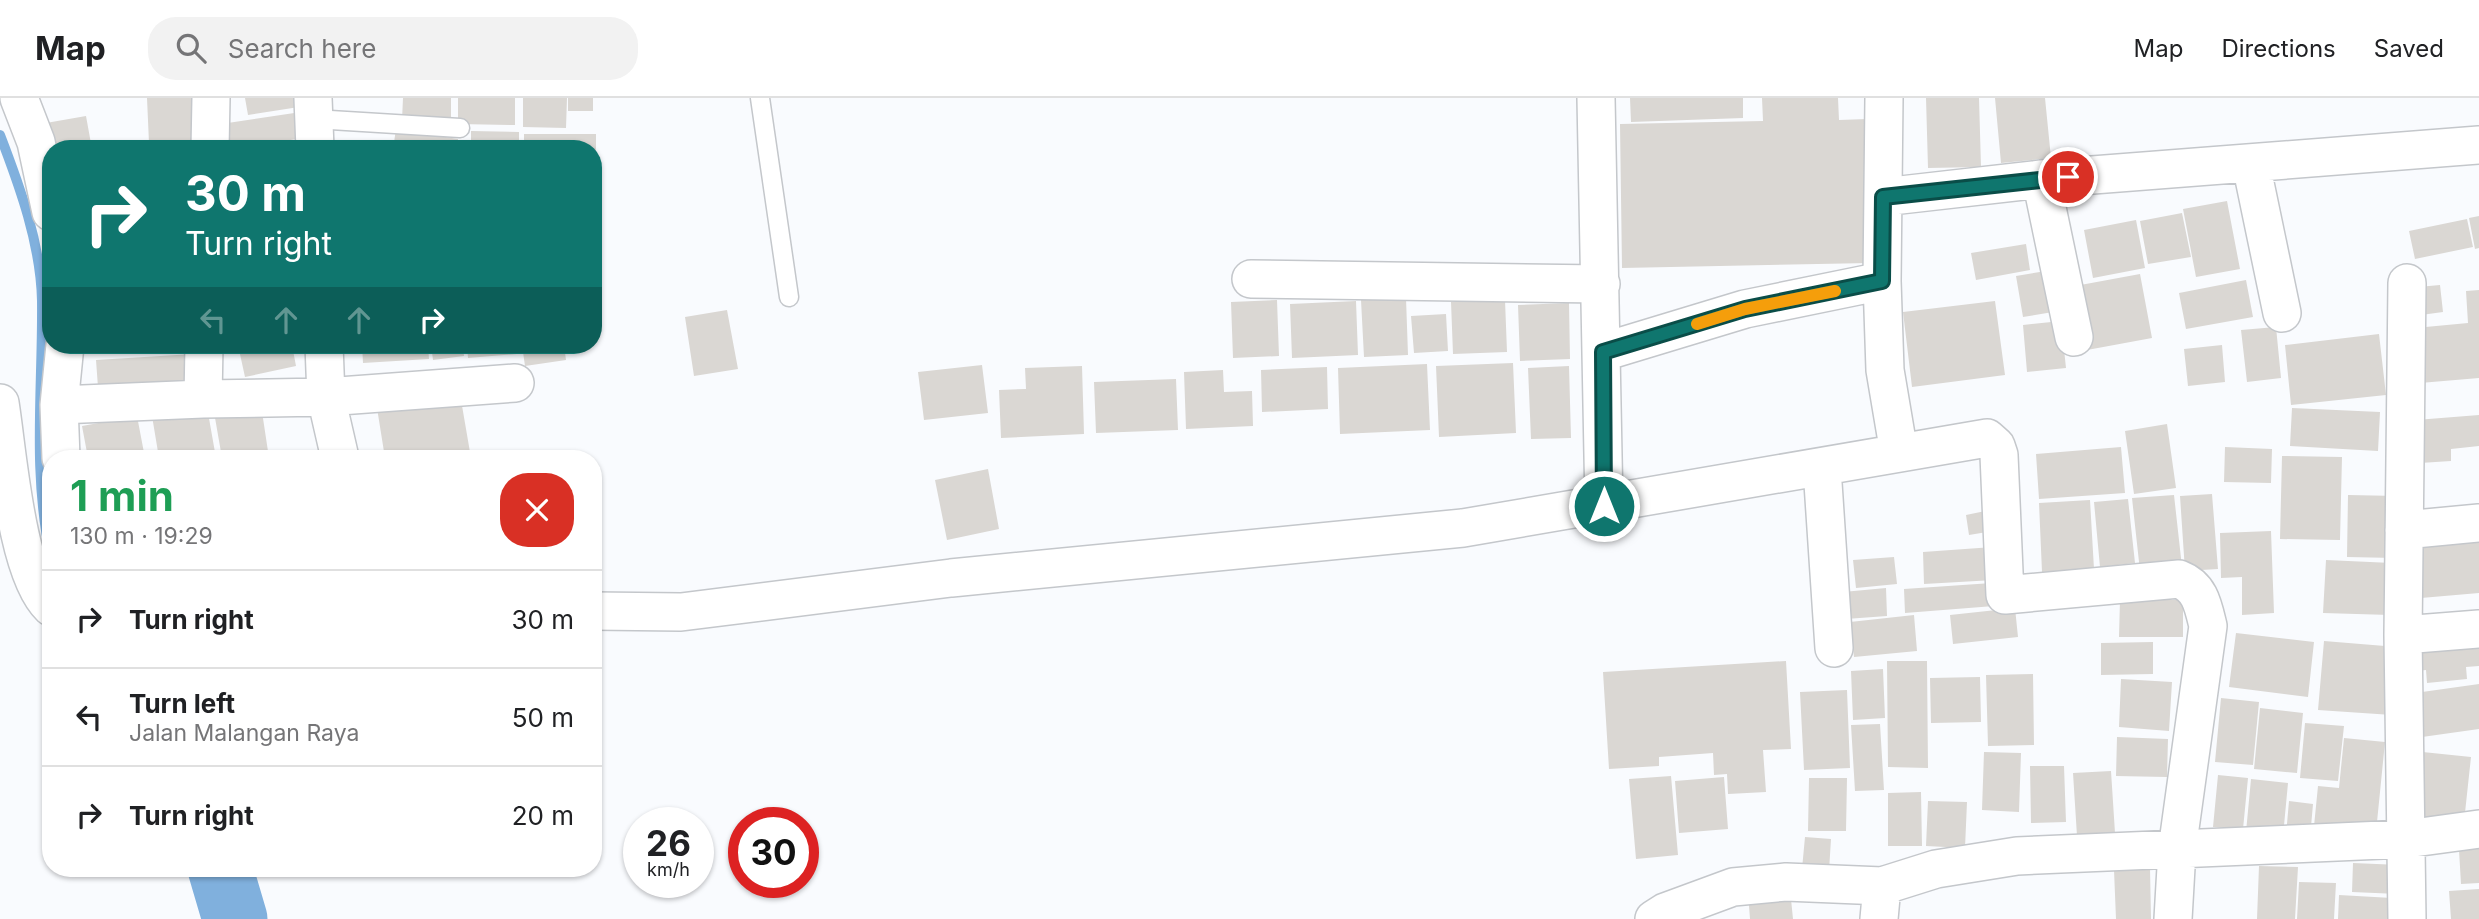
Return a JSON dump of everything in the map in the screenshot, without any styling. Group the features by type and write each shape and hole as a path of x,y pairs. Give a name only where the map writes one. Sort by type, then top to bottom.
{"street":[{"path":"20,98 36,142 42,170"},
{"path":"210,140 211,98"},
{"path":"1595,98 1603,352 1604,506"},
{"path":"1884,98 1882,281 1885,370 1899,453"},
{"path":"1883,197 2041,179 2479,145"},
{"path":"2251,164 2282,313"},
{"path":"2041,179 2074,337"},
{"path":"1251,279 1601,284"},
{"path":"1603,352 1745,309 1882,281"},
{"path":"2407,284 2403,635 2407,919"},
{"path":"61,450 59,405 64,354"},
{"path":"203,398 204,354"},
{"path":"324,354 326,397 338,450"},
{"path":"59,405 203,398 326,397 515,383"},
{"path":"0,403 23,548 42,599"},
{"path":"602,611 681,612 951,578 1462,528 1604,506 1987,438 1996,446 1999,455 2006,594 2179,579 2192,584 2196,591 2208,626 2177,850 2173,919"},
{"path":"1822,468 1834,648"},
{"path":"2404,530 2479,523"},
{"path":"2403,635 2479,629"},
{"path":"1654,919 1665,912 1733,887 1786,882 1880,902 1977,861 2060,852 2177,850 2406,839 2479,830"}],"lane":[{"path":"760,98 789,297"},
{"path":"314,122 460,128"}],"building":[{"path":"147,98 199,98 202,140 149,140"},
{"path":"245,98 297,98 299,107 248,115"},
{"path":"403,98 451,98 451,120 402,120"},
{"path":"458,98 515,98 515,125 458,124"},
{"path":"523,98 567,98 566,128 523,127"},
{"path":"568,98 593,98 593,111 568,111"},
{"path":"1630,98 1743,98 1743,118 1631,122"},
{"path":"1762,98 1838,98 1839,120 1867,119 1870,263 1622,268 1620,124 1763,121"},
{"path":"1926,98 1979,98 1981,167 1928,168"},
{"path":"1995,98 2045,98 2051,158 2001,163"},
{"path":"301,112 305,138 223,140 221,124"},
{"path":"86,116 90,140 49,140 46,123"},
{"path":"396,129 458,139 458,140 394,140"},
{"path":"471,131 519,132 519,140 471,140"},
{"path":"524,134 596,134 596,140 524,140"},
{"path":"2227,201 2240,269 2196,277 2183,209"},
{"path":"2182,213 2191,257 2148,264 2140,221"},
{"path":"2479,216 2479,248 2475,249 2469,218"},
{"path":"2467,219 2473,247 2415,259 2409,231"},
{"path":"2136,220 2145,268 2093,278 2084,230"},
{"path":"2026,244 2030,270 1976,280 1971,253"},
{"path":"2052,270 2059,311 2023,317 2016,276"},
{"path":"2140,274 2152,338 2087,350 2075,286"},
{"path":"2246,280 2253,317 2186,329 2179,293"},
{"path":"2440,285 2443,312 2421,315 2418,287"},
{"path":"2479,290 2479,378 2420,383 2415,328 2468,323 2466,291"},
{"path":"1406,298 1408,355 1364,357 1361,300"},
{"path":"1277,300 1279,356 1233,358 1231,302"},
{"path":"1505,300 1507,352 1453,354 1451,302"},
{"path":"1356,301 1358,355 1292,358 1290,304"},
{"path":"1995,301 2005,375 1912,387 1903,312"},
{"path":"1569,303 1570,359 1520,361 1518,305"},
{"path":"727,310 738,369 694,376 685,317"},
{"path":"1446,314 1448,351 1414,353 1411,316"},
{"path":"2061,321 2066,368 2027,372 2023,325"},
{"path":"2276,327 2281,378 2247,382 2241,330"},
{"path":"2379,334 2386,395 2291,405 2285,345"},
{"path":"2222,345 2225,382 2188,386 2184,349"},
{"path":"193,354 196,395 99,401 96,360"},
{"path":"240,354 294,354 296,366 245,377"},
{"path":"362,354 429,354 429,359 363,363"},
{"path":"432,354 464,354 464,356 433,360"},
{"path":"468,354 517,354 468,358"},
{"path":"523,354 565,354 566,360 525,366"},
{"path":"1513,363 1516,433 1439,437 1436,366"},
{"path":"1427,364 1430,430 1340,434 1338,368"},
{"path":"982,365 988,413 924,420 918,372"},
{"path":"1082,366 1084,434 1001,438 999,390 1026,389 1025,368"},
{"path":"1569,366 1571,438 1531,439 1528,368"},
{"path":"1327,367 1328,409 1262,412 1261,370"},
{"path":"1223,370 1224,392 1252,391 1253,426 1186,429 1184,372"},
{"path":"1176,379 1178,430 1096,433 1094,382"},
{"path":"460,394 470,450 384,450 377,408"},
{"path":"261,405 268,450 221,450 214,412"},
{"path":"207,407 215,450 158,450 152,416"},
{"path":"2292,408 2380,412 2378,451 2290,446"},
{"path":"2479,415 2479,446 2451,449 2451,461 2420,463 2416,420"},
{"path":"137,416 143,450 86,450 82,426"},
{"path":"2167,424 2176,488 2134,494 2125,431"},
{"path":"2121,447 2125,493 2039,499 2036,454"},
{"path":"2225,447 2272,449 2271,483 2224,482"},
{"path":"2282,456 2342,457 2340,540 2280,539"},
{"path":"988,469 999,529 947,540 935,480"},
{"path":"2212,494 2218,569 2185,571 2180,496"},
{"path":"2174,495 2182,567 2140,571 2132,498"},
{"path":"2348,495 2397,496 2395,558 2347,557"},
{"path":"2128,499 2135,563 2100,567 2094,502"},
{"path":"2090,500 2094,569 2042,572 2039,503"},
{"path":"1995,509 1999,530 1969,535 1966,515"},
{"path":"2271,531 2274,613 2242,615 2242,577 2221,578 2220,533"},
{"path":"2479,539 2479,593 2421,598 2416,545"},
{"path":"1993,547 1994,580 1924,584 1923,552"},
{"path":"1894,557 1897,584 1856,588 1853,560"},
{"path":"2326,560 2392,563 2390,615 2323,613"},
{"path":"1992,583 1994,606 1905,613 1904,589"},
{"path":"1886,588 1887,616 1846,619 1843,592"},
{"path":"2120,600 2183,600 2183,637 2119,637"},
{"path":"2015,608 2018,637 1953,644 1950,615"},
{"path":"1914,615 1917,651 1854,657 1850,622"},
{"path":"2236,633 2314,642 2308,697 2229,687"},
{"path":"2479,640 2479,666 2466,667 2467,679 2427,683 2426,670 2416,671 2414,645"},
{"path":"2324,641 2397,647 2392,715 2318,710"},
{"path":"2153,642 2153,674 2101,675 2101,643"},
{"path":"1786,661 1791,749 1763,750 1766,792 1728,794 1727,774 1714,775 1713,753 1659,757 1659,766 1609,769 1603,672"},
{"path":"1887,661 1927,661 1928,768 1888,767"},
{"path":"1883,669 1885,718 1853,720 1851,671"},
{"path":"2033,674 2034,745 1988,746 1986,675"},
{"path":"1980,677 1981,722 1931,723 1930,678"},
{"path":"2121,679 2172,682 2169,731 2119,727"},
{"path":"2479,684 2479,729 2422,737 2415,693"},
{"path":"1847,690 1850,768 1804,770 1800,692"},
{"path":"2221,698 2259,702 2253,765 2215,762"},
{"path":"2260,708 2303,713 2297,773 2254,769"},
{"path":"2305,723 2344,726 2338,781 2300,778"},
{"path":"1880,724 1884,790 1855,791 1851,725"},
{"path":"2117,737 2168,739 2167,777 2116,776"},
{"path":"2344,738 2385,742 2376,832 2314,826 2318,786 2339,788"},
{"path":"2413,751 2471,757 2464,822 2406,816"},
{"path":"1984,752 2021,753 2019,812 1982,810"},
{"path":"2030,766 2064,766 2066,822 2031,823"},
{"path":"2111,771 2115,833 2077,836 2073,773"},
{"path":"2218,775 2248,778 2243,829 2213,827"},
{"path":"1671,776 1678,855 1636,859 1629,779"},
{"path":"1724,777 1728,829 1679,833 1675,781"},
{"path":"1809,778 1847,778 1846,831 1808,831"},
{"path":"2251,779 2288,783 2283,836 2246,832"},
{"path":"1921,792 1922,846 1888,846 1888,793"},
{"path":"1928,801 1967,802 1965,848 1926,846"},
{"path":"2289,801 2313,804 2310,838 2286,835"},
{"path":"1805,837 1831,839 1829,871 1802,869"},
{"path":"2479,848 2479,883 2461,884 2459,850"},
{"path":"2353,863 2400,865 2398,894 2352,892"},
{"path":"2259,866 2298,867 2295,919 2257,919"},
{"path":"2150,868 2151,919 2116,919 2114,870"},
{"path":"2299,882 2336,883 2334,919 2297,919"},
{"path":"1790,889 1793,919 1750,919 1748,892"},
{"path":"2479,889 2479,919 2451,919 2449,891"},
{"path":"2339,895 2392,898 2391,919 2338,919"}],"waterway":[{"path":"0,135 34,238 42,301"},
{"path":"42,301 42,334"},
{"path":"42,334 42,493"},
{"path":"223,877 235,919"}],"slow traffic":[{"path":"1697,324 1745,309 1835,291"}],"route":[{"path":"1604,506 1603,352 1745,309 1882,281 1883,197 2068,177"}]}
